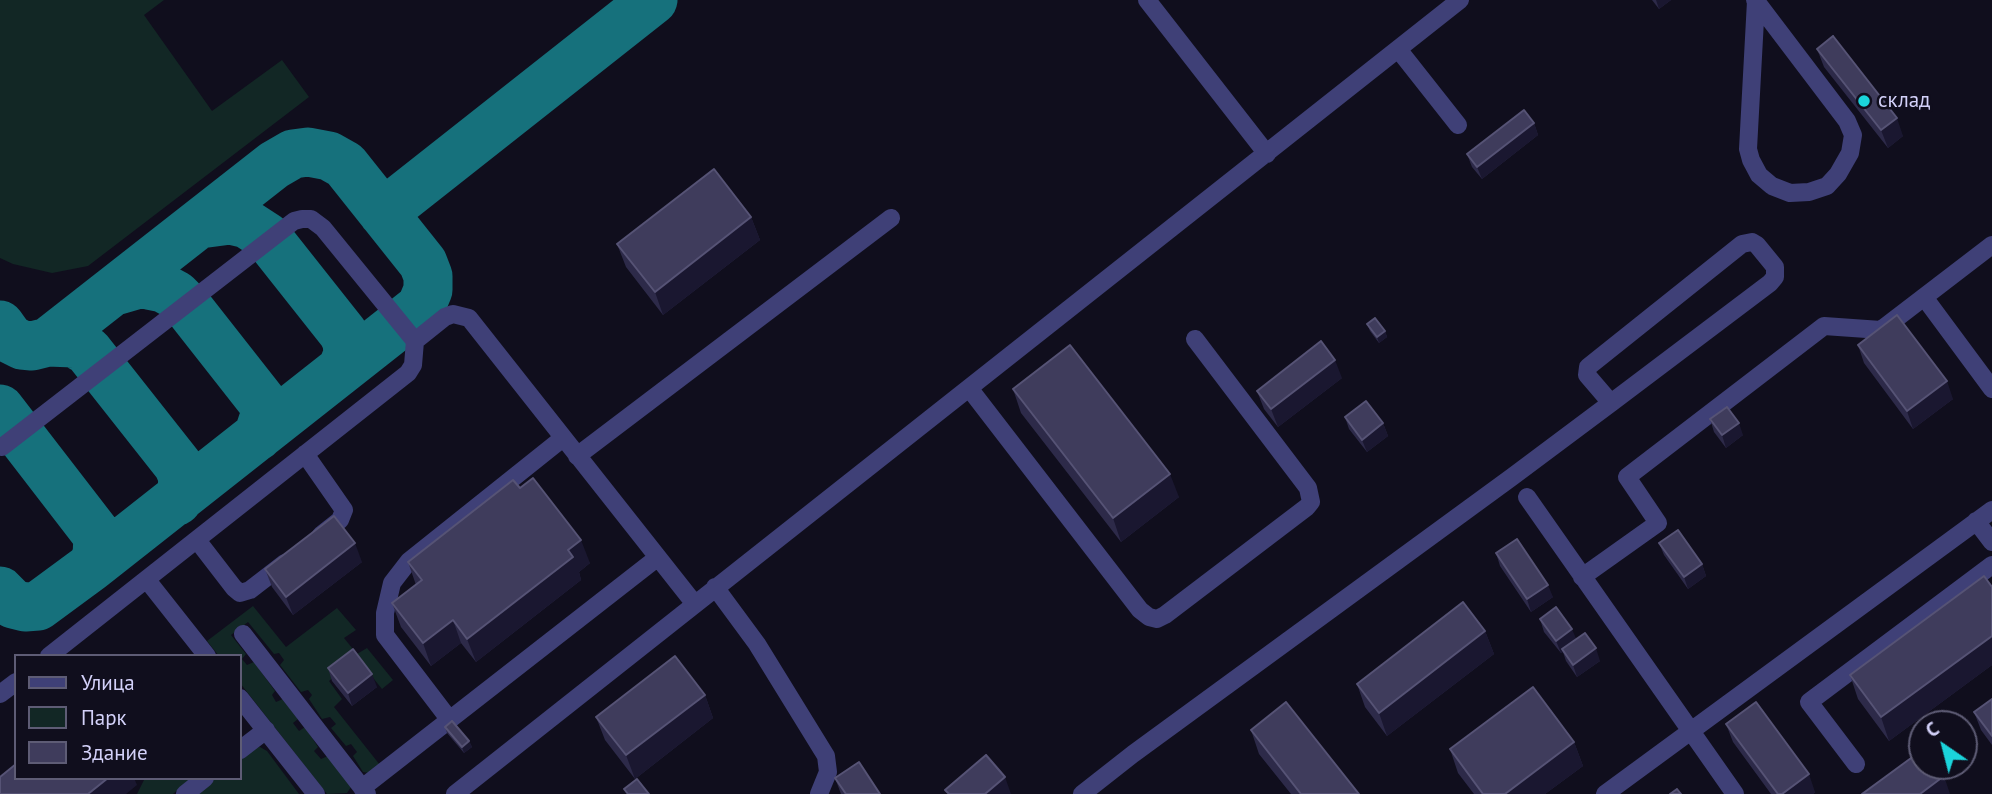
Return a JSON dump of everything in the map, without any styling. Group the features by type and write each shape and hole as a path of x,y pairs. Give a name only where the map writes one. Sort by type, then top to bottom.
{"lane":[{"path":"1147,0 1267,154"},
{"path":"455,794 1460,0"},
{"path":"1756,0 1847,121 1853,135 1850,153 1838,174 1827,186 1809,192 1790,193 1772,186 1759,175 1751,160 1748,149 1756,0"},
{"path":"1398,49 1458,125"},
{"path":"577,456 891,218"},
{"path":"2,447 294,221 311,219 323,228 415,341 413,365 408,373 53,654"},
{"path":"1082,794 1144,746 1611,403 1770,283 1775,267 1756,245 1752,242 1742,244 1588,367 1587,375 1611,403"},
{"path":"1582,577 1658,523 1627,477 1824,326 1881,330 1992,245"},
{"path":"1924,297 1992,389"},
{"path":"415,341 445,317 460,314 468,318 694,603"},
{"path":"969,388 1140,610 1157,619 1311,502 1308,488 1195,339"},
{"path":"449,719 386,635 385,613 392,583 408,561 563,438"},
{"path":"197,540 240,593 250,590 340,520 344,510 305,454"},
{"path":"1527,497 1689,732 1735,794"},
{"path":"1605,794 1992,510"},
{"path":"1976,521 1992,542"},
{"path":"243,634 365,791 449,719 657,558"},
{"path":"1856,764 1809,702 1992,565"},
{"path":"147,580 203,654"},
{"path":"715,587 757,644 826,756 828,772 819,794"},
{"path":"242,700 316,794"},
{"path":"242,748 266,730"},
{"path":"185,794 202,780"}],"green space":[{"path":"0,0 164,0 144,15 212,111 282,60 309,97 88,266 52,273 13,264 0,258"},
{"path":"253,606 286,647 337,608 356,630 344,638 357,654 367,648 393,680 382,689 357,658 329,681 342,699 334,707 380,765 369,773 363,772 353,756 357,752 351,744 346,746 331,728 336,724 330,717 322,719 309,699 312,695 308,690 301,692 280,665 284,660 279,653 274,654 248,622 231,635 246,654 242,659 242,654 217,654 207,641"},
{"path":"242,659 247,665 254,662 275,691 272,695 276,702 283,699 298,719 293,723 299,731 305,727 318,747 314,751 321,759 328,756 351,787 347,793 327,794 242,686"},
{"path":"260,747 267,751 299,794 192,794 209,780 242,780 242,753 248,748"},
{"path":"144,780 189,780 173,794 137,794"}],"building":[{"path":"1833,36 1897,118 1881,130 1817,49"},
{"path":"1524,110 1534,123 1477,167 1467,154"},
{"path":"714,169 751,217 655,292 617,244"},
{"path":"1897,315 1947,381 1907,411 1858,345"},
{"path":"1375,318 1385,331 1377,337 1367,324"},
{"path":"1321,341 1335,360 1271,409 1257,391"},
{"path":"1070,345 1170,474 1113,518 1013,389"},
{"path":"1366,401 1383,423 1362,440 1345,417"},
{"path":"1727,407 1739,423 1722,435 1710,419"},
{"path":"533,478 581,540 568,550 573,557 467,639 453,620 423,643 392,603 422,580 408,562 513,480 520,488"},
{"path":"334,516 355,543 286,597 265,569"},
{"path":"1678,530 1702,564 1684,577 1659,543"},
{"path":"1517,539 1548,585 1527,599 1496,553"},
{"path":"1984,576 1992,587 1992,636 1881,717 1850,675"},
{"path":"1463,602 1485,631 1379,713 1357,684"},
{"path":"1556,607 1572,629 1556,641 1540,619"},
{"path":"1585,633 1596,648 1573,665 1562,649"},
{"path":"353,649 372,674 348,693 328,668"},
{"path":"675,656 705,695 626,755 596,717"},
{"path":"1533,687 1574,742 1505,794 1483,794 1450,749"},
{"path":"1992,699 1992,736 1978,717 1977,710"},
{"path":"1286,702 1359,794 1301,794 1251,730"},
{"path":"1756,702 1809,774 1782,794 1778,794 1726,724"},
{"path":"452,721 469,741 462,747 445,727"},
{"path":"986,755 1005,777 985,794 949,794 945,790"},
{"path":"1908,760 1908,780 1939,780 1920,794 1862,794"},
{"path":"859,762 880,794 846,794 835,778"},
{"path":"14,766 14,780 106,780 88,794 0,794 0,777"},
{"path":"637,779 649,794 628,794 624,789"}],"taxiway":[{"path":"383,213 653,0"},
{"path":"0,325 10,339 22,345 32,346 48,342 274,165 293,154 308,152 329,156 345,165 423,263 428,276 428,290 421,307 91,567 38,606 13,604 0,591"},
{"path":"200,224 230,220 247,224 267,237 343,333 348,354 342,369"},
{"path":"115,291 139,284 163,288 176,295 187,306 264,404 265,415 258,436"},
{"path":"48,342 74,343 88,351 178,465 183,477 177,501"},
{"path":"0,409 98,536 97,556 91,567"}],"place":[{"name":"склад","path":"1864,101"}]}
